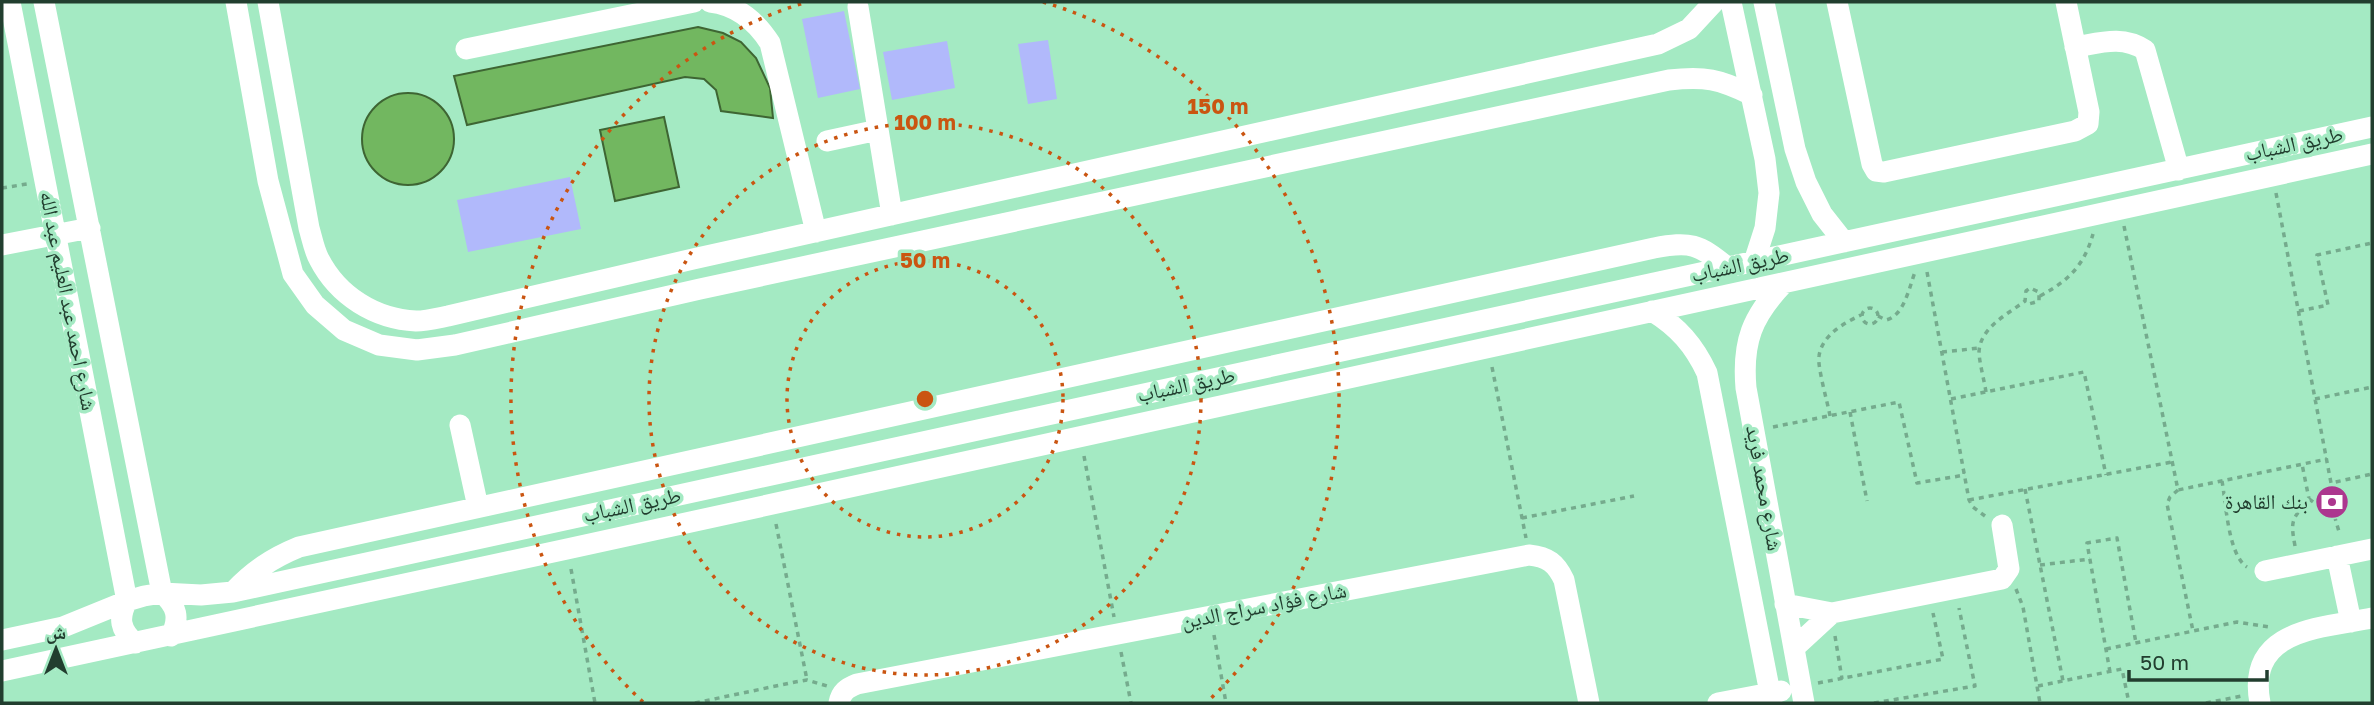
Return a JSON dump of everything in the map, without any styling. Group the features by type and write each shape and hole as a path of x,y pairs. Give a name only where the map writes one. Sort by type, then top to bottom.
{"street":[{"name":"شارع احمد عبد العليم عبد الله","path":"10,2 127,601"},
{"name":"شارع احمد عبد العليم عبد الله","path":"44,2 162,593"},
{"path":"236,2 268,181 293,274 315,305 344,330 379,345 417,350 455,345 700,289 1669,80 1697,77 1726,82 1752,95"},
{"path":"268,2 309,228 318,258 335,284 359,304 387,317 418,321 1658,44 1689,29 1714,2"},
{"path":"466,49 694,2"},
{"path":"710,2 741,12 762,31 770,43 816,232"},
{"path":"1731,2 1765,159 1769,193 1765,228 1754,262"},
{"path":"1764,2 1796,149 1806,182 1822,214 1844,242"},
{"path":"1837,2 1872,164 1876,171 1884,172 2075,131 2088,124 2089,112 2066,2"},
{"path":"858,7 892,215"},
{"path":"2075,47 2116,40 2132,42 2145,50 2179,170"},
{"name":"طريق الشباب","path":"2,640 63,627 127,601 162,593 201,595 233,592 2372,127"},
{"path":"827,141 878,130"},
{"path":"1174,153 1181,185"},
{"name":"طريق الشباب","path":"2,671 2372,154"},
{"path":"1023,187 1029,218"},
{"path":"2,246 90,228"},
{"path":"233,592 263,564 299,547 1654,248 1680,243 1707,250 1727,267"},
{"path":"693,259 700,289"},
{"name":"شارع محمد فريد","path":"1784,283 1767,300 1755,320 1747,342 1744,365 1803,695"},
{"name":"شارع محمد فريد","path":"1652,311 1670,322 1692,345 1707,373 1771,698"},
{"path":"1713,393 1719,386 1728,383 1746,388"},
{"path":"460,425 478,507"},
{"path":"1785,604 1832,613 2005,577 2009,569 2002,525"},
{"path":"2265,571 2372,549"},
{"path":"1529,555 1545,557 1557,566 1564,580 1589,703"},
{"name":"شارع فؤاد سراج الدين","path":"839,700 848,687 857,684 1529,555"},
{"path":"2341,555 2350,622"},
{"path":"162,593 172,601 177,612 177,625 171,635"},
{"path":"127,601 121,612 121,624 126,635 135,643"},
{"path":"1794,648 1832,613"},
{"path":"2259,698 2258,678 2264,659 2276,644 2293,634 2372,618"},
{"path":"1718,703 1803,695"}],"path":[{"path":"2273,176 2331,483 2372,474"},
{"path":"2,188 45,181"},
{"path":"2121,209 2178,490"},
{"path":"2025,301 2034,304 2039,301 2040,296 2061,285 2078,268 2089,247 2098,214"},
{"path":"2299,311 2328,305 2317,254 2372,243"},
{"path":"1830,416 1818,357 1827,338 1842,324 1861,315 1863,310 1872,308 1885,320 1894,318 1923,252"},
{"path":"1923,252 1969,500 1973,507 2002,525"},
{"path":"2025,301 2024,296 2030,288 2035,289 2040,296"},
{"path":"1986,392 1980,348 1987,331 2025,301"},
{"path":"1861,315 1867,324 1876,321 1878,316"},
{"path":"1488,348 1529,555"},
{"path":"1942,352 1980,348"},
{"path":"1951,399 2084,372 2106,475"},
{"path":"2315,400 2372,387"},
{"path":"1754,431 1899,402 1917,483 1965,475"},
{"path":"1850,412 1867,501"},
{"path":"1080,437 1131,703"},
{"path":"2193,631 2167,504 2170,497 2178,490 2327,459"},
{"path":"1969,500 2172,463"},
{"path":"2302,464 2309,499 2335,518 2341,555"},
{"path":"2222,481 2234,551 2241,563 2252,570 2265,571"},
{"path":"2025,489 2063,681"},
{"path":"1522,518 1634,496"},
{"path":"2298,564 2291,524 2309,499"},
{"path":"772,504 807,680"},
{"path":"2110,672 2087,544 2117,538 2136,643"},
{"path":"567,549 595,703"},
{"path":"2040,565 2090,559"},
{"path":"2005,577 2020,596 2040,703"},
{"path":"1874,703 1975,686 1955,588"},
{"path":"1803,695 1842,679 1943,659 1929,593"},
{"path":"1832,613 1842,679"},
{"path":"1210,616 1226,703"},
{"path":"2106,649 2236,622 2247,622 2293,634"},
{"path":"2038,686 2122,669 2129,703"},
{"path":"695,703 807,680 831,687 839,700"},
{"path":"2206,703 2259,698"}],"shaded area":[{"path":"844,11 860,89 818,98 802,19"},
{"path":"1048,40 1057,99 1028,104 1018,44"},
{"path":"947,41 955,88 892,100 883,52"},
{"path":"570,177 581,229 468,252 457,200"}],"building":[{"path":"698,27 723,33 741,42 756,58 770,88 773,118 721,111 716,90 704,79 685,77 467,125 454,76"},
{"path":"399,93 417,93 434,100 447,113 454,130 454,148 447,165 434,178 417,185 399,185 382,178 369,165 362,148 362,130 369,113 382,100"},
{"path":"664,117 679,187 615,201 600,130"}],"place":[{"name":"بنك القاهرة","path":"2332,502"}]}
